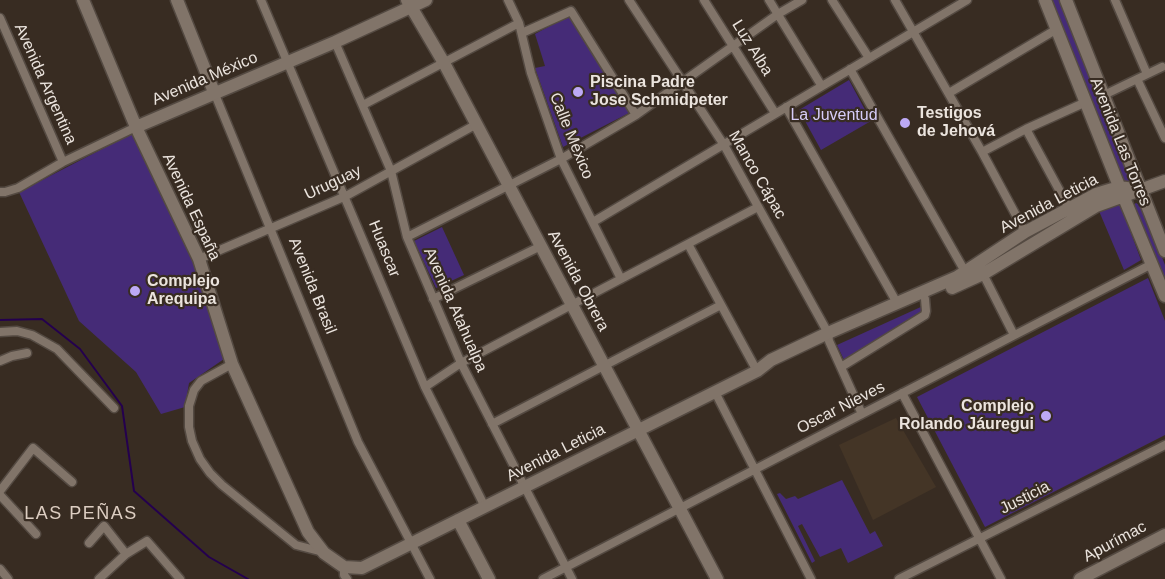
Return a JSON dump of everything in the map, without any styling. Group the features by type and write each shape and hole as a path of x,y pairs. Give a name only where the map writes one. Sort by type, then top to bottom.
{"street":[{"name":"Avenida España","path":"83,0 136,127 199,259 232,364 308,532 324,553 345,573 362,568"},
{"name":"Avenida Brasil","path":"177,0 358,442 430,579"},
{"name":"Huascar","path":"261,0 425,387 485,507"},
{"name":"Avenida México","path":"0,192 18,188 63,162 214,92 335,42 409,3 426,0"},
{"name":"Calle México","path":"508,0 519,23 531,73 561,159 621,279"},
{"name":"Manco Cápac","path":"629,0 724,145 829,337 862,414"},
{"name":"Luz Alba","path":"704,0 775,112"},
{"path":"769,0 821,86"},
{"path":"406,237 561,159 636,115 778,14 802,0"},
{"path":"832,0 869,58"},
{"path":"895,0 1025,232"},
{"name":"Avenida Las Torres","path":"1045,0 1165,296"},
{"name":"Avenida Las Torres","path":"1066,0 1165,251"},
{"path":"1115,0 1147,74"},
{"path":"593,222 964,1"},
{"name":"Avenida Obrera","path":"409,3 444,63 717,579"},
{"path":"522,33 571,10 636,115"},
{"name":"Avenida Argentina","path":"0,18 63,162"},
{"path":"363,105 519,23"},
{"path":"949,93 1057,29"},
{"name":"Avenida Atahualpa","path":"335,42 392,171 406,237 461,363 572,579"},
{"path":"1104,95 1162,67"},
{"path":"850,69 968,276"},
{"path":"1137,79 1165,138"},
{"path":"982,152 1086,102"},
{"path":"786,107 897,303"},
{"name":"Uruguay","path":"199,259 346,196 475,125"},
{"path":"1026,129 1069,208"},
{"path":"1141,190 1165,181"},
{"name":"Avenida Leticia","path":"981,269 1025,232 1096,194 1141,190"},
{"name":"Avenida Leticia","path":"362,568 761,369 771,360 925,299 1121,191"},
{"path":"425,387 461,363 758,207"},
{"path":"688,244 721,305 761,369"},
{"path":"433,298 541,246"},
{"name":"Oscar Nieves","path":"543,579 1152,264"},
{"path":"981,269 1014,335"},
{"name":"Avenida Leticia","path":"829,337 897,303 968,276"},
{"path":"841,367 925,315 927,311 925,299"},
{"path":"492,424 721,305"},
{"path":"0,332 17,331 32,335 57,349 114,408"},
{"path":"0,361 27,353"},
{"path":"232,364 201,381 194,390 189,406 192,441 200,459 222,486 296,544 324,553"},
{"path":"715,392 811,579"},
{"path":"902,393 1001,579"},
{"name":"Justicia","path":"904,578 1165,445"},
{"path":"36,534 0,493 33,448 72,483"},
{"path":"458,520 489,579"},
{"path":"89,543 104,526 126,554"},
{"path":"296,544 308,532"},
{"name":"Apurímac","path":"1080,579 1165,535"},
{"path":"102,578 126,554 147,541 180,579"},
{"path":"0,569 7,578"}],"shaded area":[{"path":"896,418 936,487 873,520 839,445"}],"green space":[{"path":"1050,0 1060,0 1130,178 1128,183 1124,184"},
{"path":"570,15 629,113 563,147 535,68 545,66 535,34"},
{"name":"La Juventud","path":"849,80 871,121 821,150 799,110"},
{"name":"Complejo Arequipa","path":"135,132 195,261 224,359 189,383 185,407 161,414 136,372 79,321 19,192"},
{"path":"1119,201 1141,260 1124,270 1099,211"},
{"path":"1136,203 1142,206 1165,265 1165,291 1132,206"},
{"path":"442,227 464,275 436,288 414,241"},
{"name":"Complejo Rolando Jáuregui","path":"1148,278 1165,321 1165,435 985,527 917,397"},
{"path":"923,306 924,312 844,360 837,345"},
{"path":"842,480 870,534 875,531 883,546 848,563 841,548 820,557 802,524 798,526 815,561 812,563 777,494 780,493 786,499 795,496 798,499"}],"waterway":[{"path":"0,320 42,319 80,349 122,406 134,491 209,557 248,579"}],"place":[{"name":"Piscina Padre Jose Schmidpeter","path":"578,92"},
{"name":"Testigos de Jehová","path":"905,123"},
{"name":"Complejo Arequipa","path":"135,291"},
{"name":"Complejo Rolando Jáuregui","path":"1046,416"}],"district":[{"name":"LAS PEÑAS","path":"81,514"}]}
